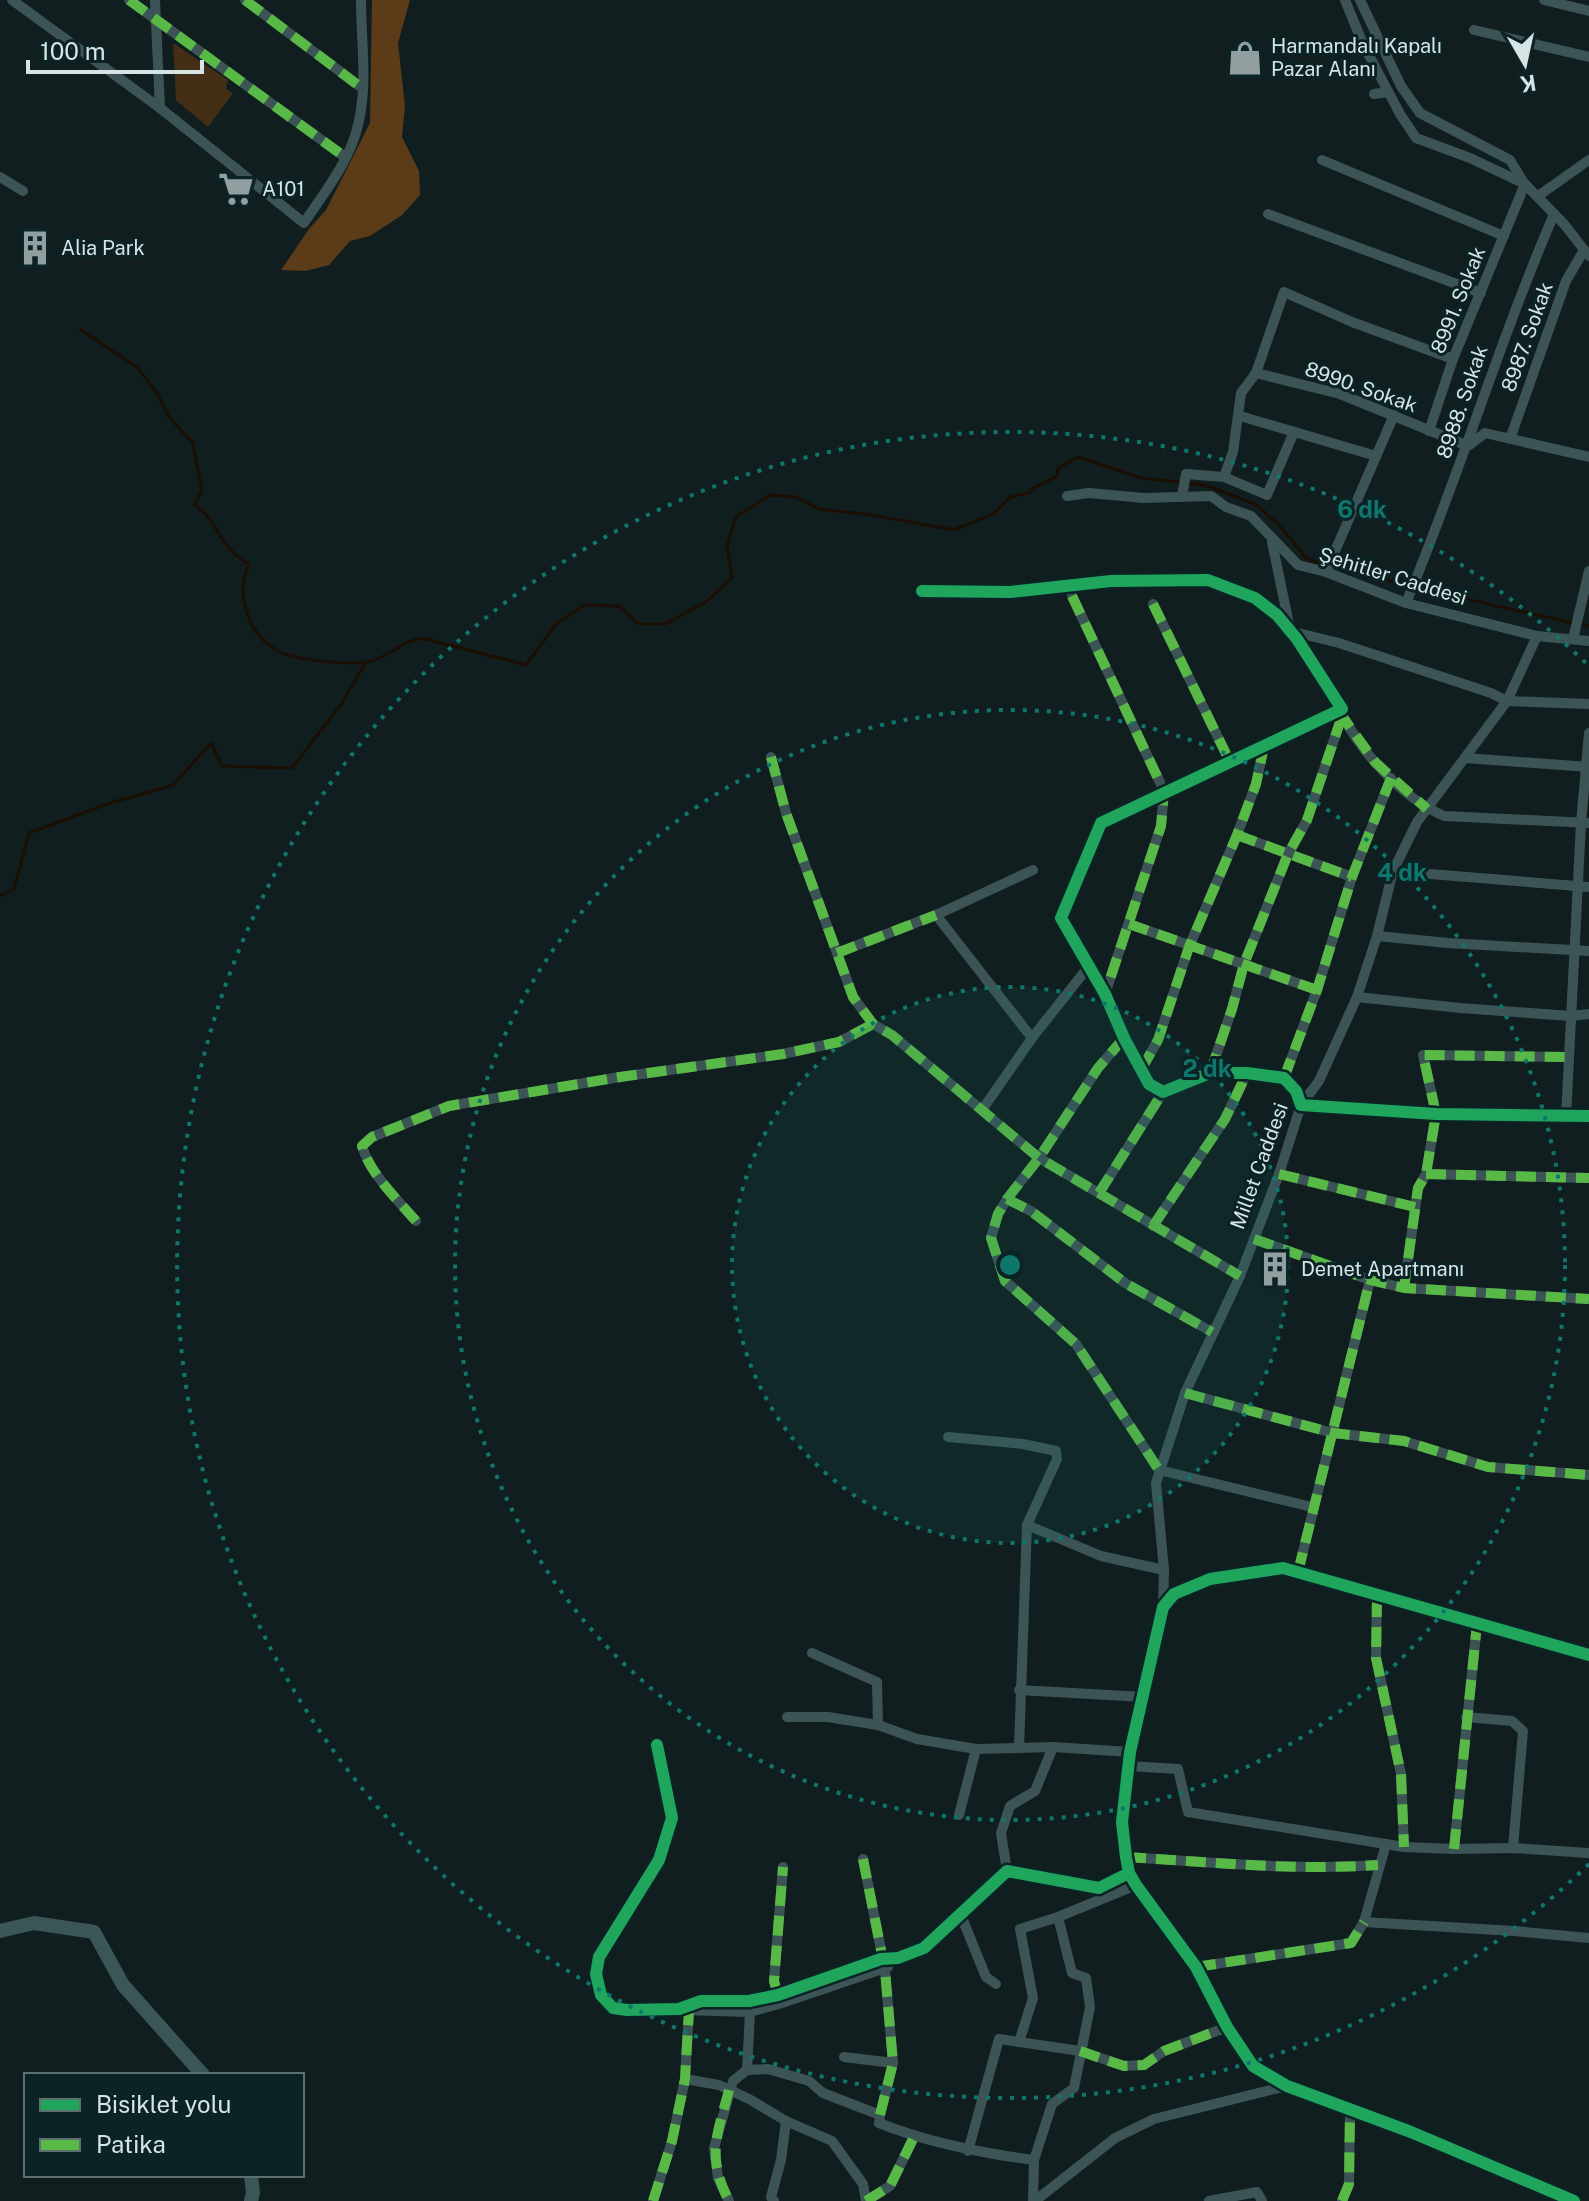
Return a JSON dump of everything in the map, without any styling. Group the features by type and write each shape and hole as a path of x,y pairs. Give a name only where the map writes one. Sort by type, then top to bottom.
{"street":[{"path":"12,0 160,108 304,223 345,157 358,126 362,88 361,0"},
{"path":"129,0 345,157"},
{"path":"155,0 160,108"},
{"path":"245,0 362,88"},
{"path":"1345,0 1363,44 1416,138 1470,158 1525,184"},
{"path":"1360,0 1401,86 1420,113 1510,160 1525,184 1587,253"},
{"path":"1544,0 1589,11"},
{"path":"1474,30 1589,57"},
{"path":"1374,94 1388,92"},
{"path":"1322,160 1504,236"},
{"path":"1538,196 1589,160"},
{"path":"0,177 23,191"},
{"name":"8991. Sokak","path":"1429,431 1453,359 1525,184"},
{"path":"1268,214 1481,293"},
{"name":"8988. Sokak","path":"1406,603 1468,446 1517,300 1554,214"},
{"name":"8987. Sokak","path":"1510,439 1566,281 1587,253"},
{"path":"1224,477 1233,452 1241,393 1256,373 1284,292 1352,322 1453,359"},
{"name":"8990. Sokak","path":"1256,373 1340,394 1468,446"},
{"path":"1326,572 1394,415"},
{"path":"1240,416 1376,456"},
{"path":"1182,493 1186,475 1224,477 1267,495 1294,432"},
{"path":"1468,446 1485,433 1589,457"},
{"name":"Şehitler Caddesi","path":"1067,496 1089,493 1112,497 1182,493 1211,496 1226,507 1251,516 1298,565 1326,572 1406,603 1537,636 1574,635 1589,641"},
{"path":"1272,541 1290,631"},
{"path":"1574,635 1589,571"},
{"path":"922,591 1010,592 1111,581 1208,580 1255,598 1277,615 1375,762 1427,809 1444,816 1465,818 1585,823"},
{"path":"1072,596 1164,791 1161,826 1105,994"},
{"path":"1153,604 1230,762"},
{"path":"1290,631 1339,643 1507,701 1589,704"},
{"name":"Millet Caddesi","path":"1537,636 1507,701 1417,822 1393,871 1377,936 1357,997 1319,1081 1301,1105 1279,1174 1240,1276 1185,1393 1156,1483 1164,1570 1163,1607 1130,1752 1122,1822 1129,1873 1196,1967 1227,2027 1253,2066 1287,2086 1411,2132 1574,2201"},
{"path":"1163,1092 1149,1084 1105,994 1061,918 1101,823 1164,791 1342,712"},
{"path":"1210,1073 1244,964 1288,854 1307,820 1342,712"},
{"path":"1566,1117 1575,950 1583,887 1589,733"},
{"path":"1141,1070 1158,1040 1189,947 1237,835 1256,784 1264,746"},
{"path":"771,757 786,813 853,997 873,1024 892,1035 1039,1158 1240,1276"},
{"path":"1465,758 1587,767"},
{"path":"1284,1078 1317,990 1352,877 1391,778"},
{"path":"1237,835 1352,877"},
{"path":"837,953 936,915 1033,870"},
{"path":"1393,871 1583,887"},
{"path":"936,915 1032,1038"},
{"path":"1129,924 1317,990"},
{"path":"1377,936 1589,951"},
{"path":"982,1110 1032,1038 1089,966"},
{"path":"1357,997 1460,1008 1571,1016 1589,1014"},
{"path":"416,1221 364,1154 362,1146 372,1137 449,1106 783,1054 839,1042 873,1024"},
{"path":"1124,1038 1070,1107 1039,1158 998,1214 991,1238 1005,1281 1076,1344 1159,1470 1312,1507"},
{"path":"1404,1288 1418,1188 1426,1174 1436,1114 1423,1055 1568,1057"},
{"path":"1099,1193 1163,1092 1210,1073 1247,1073 1284,1078 1296,1091 1301,1105 1436,1114 1589,1116"},
{"path":"1153,1226 1225,1119 1247,1073"},
{"path":"1279,1174 1415,1207"},
{"path":"1426,1174 1589,1178"},
{"path":"1007,1199 1031,1211 1125,1283 1212,1332"},
{"path":"1254,1239 1370,1280 1404,1288 1589,1299"},
{"path":"1298,1572 1370,1280"},
{"path":"1185,1393 1333,1433 1404,1441 1488,1467 1589,1475"},
{"path":"948,1437 1023,1444 1056,1451 1057,1459 1027,1525 1019,1748"},
{"path":"1027,1525 1101,1556 1164,1570"},
{"path":"1163,1607 1174,1594 1210,1579 1283,1568 1589,1655"},
{"path":"1377,1597 1376,1658 1401,1774 1404,1847"},
{"path":"1454,1849 1477,1624"},
{"path":"812,1653 877,1682 878,1725"},
{"path":"1019,1690 1144,1697"},
{"path":"787,1717 828,1717 878,1725 917,1739 976,1749 1053,1747 1130,1752"},
{"path":"1466,1717 1512,1721 1523,1731 1513,1848"},
{"path":"657,1745 672,1818 659,1860 599,1957 596,1974 601,1995 613,2008 750,2012 924,1948 1007,1871"},
{"path":"1007,1871 1001,1833 1010,1806 1035,1791 1053,1747"},
{"path":"959,1815 976,1749"},
{"path":"1128,1766 1178,1769 1188,1812 1404,1847 1513,1848 1589,1853"},
{"path":"1196,1967 1351,1943 1364,1922 1386,1844"},
{"path":"1126,1857 1295,1867 1378,1865"},
{"path":"863,1859 883,1964 893,2063 879,2123 914,2137 968,2151 1034,2160"},
{"path":"778,1995 774,1981 783,1867"},
{"path":"1007,1871 1099,1888 1129,1873"},
{"path":"1019,2042 1033,1998 1020,1929 1136,1885"},
{"path":"960,1913 986,1977 996,1984"},
{"path":"1034,2201 1034,2160 1052,2104 1074,2088 1090,2007 1086,1978 1072,1973 1058,1917"},
{"path":"1364,1922 1589,1938"},
{"path":"0,1931 34,1923 94,1932 123,1985 201,2073"},
{"path":"684,2010 701,2001 749,2001 778,1995 883,1964"},
{"path":"653,2201 672,2141 685,2079 684,2010"},
{"path":"747,2070 750,2012"},
{"path":"968,2151 999,2039 1080,2051 1124,2066 1144,2065 1164,2051 1227,2027"},
{"path":"844,2057 893,2063"},
{"path":"729,2201 718,2178 714,2148 729,2090 738,2075 747,2070 768,2069 809,2081 823,2093 880,2115"},
{"path":"685,2079 719,2085 786,2121 832,2141 863,2184 866,2201 890,2186 914,2137"},
{"path":"1034,2201 1115,2138 1154,2119 1287,2086"},
{"path":"1342,2201 1349,2184 1350,2111"},
{"path":"774,2201 771,2197 781,2160 786,2121"},
{"path":"251,2177 251,2201"},
{"path":"1209,2201 1257,2192 1262,2201"}],"shaded area":[{"path":"372,0 410,0 398,43 405,106 402,137 419,171 420,195 402,215 370,236 350,241 329,265 306,271 281,270 326,210 370,123"},
{"path":"173,43 228,80 226,89 233,93 208,127 176,100"}],"waterway":[{"path":"80,329 137,367 157,393 169,417 193,443 202,491 194,505 208,516 230,549 249,564 243,588 244,600 246,612 258,633 284,654 320,661 367,662 422,638 526,665 556,624 584,605 619,606 639,624 665,624 706,602 732,578 727,545 736,517 770,495 796,497 819,509 954,530 995,513 1010,497 1029,493 1057,476 1058,468 1078,457 1141,478 1181,482"},
{"path":"1188,483 1208,486 1257,505 1281,527 1307,559 1409,586"},
{"path":"1417,588 1573,623"},
{"path":"1581,624 1589,626"},
{"path":"0,896 14,889 29,833 110,803 173,785 211,743 222,766 292,768 342,703 366,662"}],"marked path":[{"path":"129,0 345,157"},
{"path":"245,0 362,88"},
{"path":"1072,596 1164,791 1161,826 1105,994"},
{"path":"1153,604 1230,762"},
{"path":"1342,710 1342,716 1375,762 1427,809"},
{"path":"1210,1073 1244,964 1288,854 1307,820 1342,716"},
{"path":"1141,1070 1158,1040 1189,947 1237,835 1256,784 1264,746"},
{"path":"771,757 786,813 853,997 873,1024 892,1035 1039,1158 1240,1276"},
{"path":"1284,1078 1317,990 1352,877 1391,778"},
{"path":"1237,835 1352,877"},
{"path":"837,953 936,915"},
{"path":"1129,924 1317,990"},
{"path":"416,1221 371,1166 362,1146 372,1137 449,1106 783,1054 839,1042 873,1024"},
{"path":"1124,1038 1098,1068 1039,1158 1007,1199 998,1214 991,1238 1005,1281 1076,1344 1159,1470"},
{"path":"1404,1288 1418,1188 1426,1174 1436,1114 1423,1055 1568,1057"},
{"path":"1153,1226 1225,1119 1247,1073"},
{"path":"1099,1193 1163,1092"},
{"path":"1279,1174 1415,1207"},
{"path":"1426,1174 1589,1178"},
{"path":"1007,1199 1031,1211 1125,1283 1212,1332"},
{"path":"1254,1239 1370,1280 1404,1288 1589,1299"},
{"path":"1298,1572 1370,1280"},
{"path":"1185,1393 1333,1433 1404,1441 1488,1467 1589,1475"},
{"path":"1377,1597 1376,1658 1401,1774 1404,1847"},
{"path":"1454,1849 1477,1624"},
{"path":"1126,1857 1284,1866 1378,1865"},
{"path":"863,1859 885,1970 893,2063 880,2115"},
{"path":"778,1995 774,1981 783,1867"},
{"path":"1196,1967 1351,1943 1364,1922"},
{"path":"653,2201 672,2141 685,2079 689,2010"},
{"path":"1080,2051 1124,2066 1144,2065 1164,2051 1227,2027"},
{"path":"729,2090 716,2146 718,2171 729,2201"},
{"path":"1342,2201 1349,2184 1350,2111"},
{"path":"866,2201 890,2186 914,2137"}],"cycle path":[{"path":"922,591 1010,592 1111,581 1208,580 1255,598 1277,615 1297,639 1342,709 1101,823 1061,918 1105,994 1149,1084 1163,1092 1210,1073 1247,1073 1284,1078 1296,1091 1301,1105 1436,1114 1589,1116"},
{"path":"1574,2201 1411,2132 1287,2086 1253,2066 1227,2027 1196,1967 1129,1873 1122,1822 1130,1752 1163,1607 1174,1594 1210,1579 1283,1568 1589,1655"},
{"path":"657,1745 672,1818 659,1860 599,1957 596,1974 601,1995 613,2008 679,2009 701,2001 749,2001 778,1995 881,1959 898,1958 924,1948 1007,1871 1099,1888 1129,1873"}],"place":[{"name":"Harmandalı Kapalı Pazar Alanı","path":"1245,58"},
{"name":"A101","path":"236,189"},
{"name":"Alia Park","path":"35,248"},
{"name":"Demet Apartmanı","path":"1275,1269"}]}
